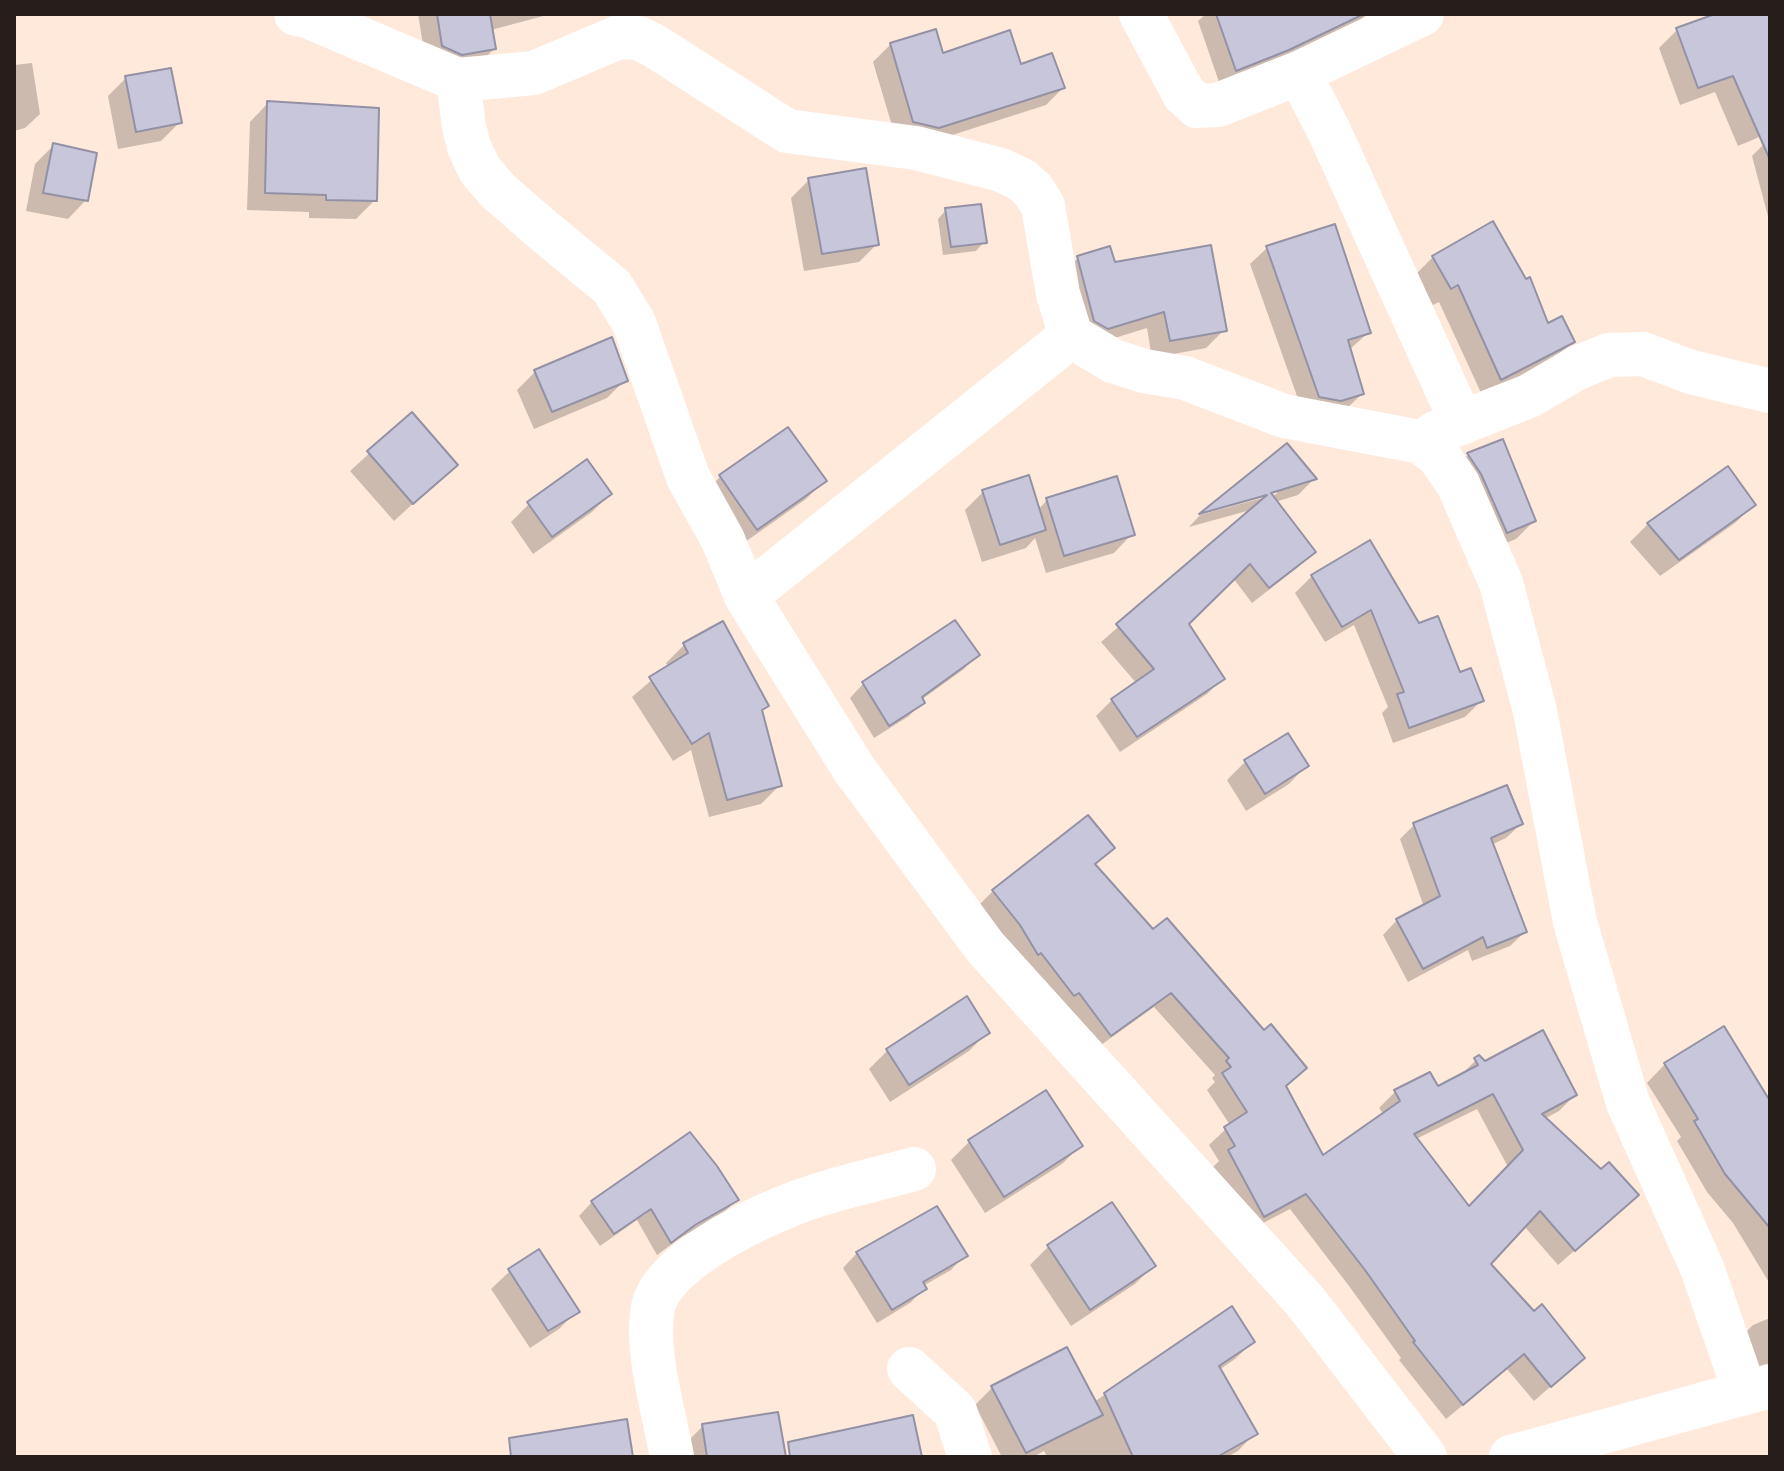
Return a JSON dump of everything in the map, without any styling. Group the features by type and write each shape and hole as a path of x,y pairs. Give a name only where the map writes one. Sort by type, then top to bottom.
{"street":[{"path":"296,14 458,80 534,73 619,37 638,38 787,131 916,148 1001,170 1022,180 1043,206 1058,294 1071,336 1113,361 1144,371 1185,378 1284,416 1420,442 1438,455 1458,484 1501,583 1535,711 1575,922 1628,1103 1758,1389 1511,1457"},
{"path":"1141,14 1178,84 1197,106 1218,105 1299,73 1422,14"},
{"path":"1299,73 1329,131 1462,423"},
{"path":"458,80 464,127 480,170 498,191 612,287 634,323 688,477 723,540 746,596 854,769 985,947 1305,1301 1425,1457"},
{"path":"746,596 1071,336"},
{"path":"1420,442 1529,396 1577,368 1609,355 1643,354 1691,372 1770,391"},
{"path":"672,1457 650,1334 654,1303 670,1277 715,1242 786,1207 914,1169"},
{"path":"909,1369 955,1411 970,1457"}],"building":[{"path":"437,14 490,14 496,49 462,55 442,46"},
{"path":"1216,14 1364,14 1236,71"},
{"path":"1715,14 1770,14 1770,160 1733,76 1698,88 1676,28"},
{"path":"936,29 943,53 1010,30 1021,64 1052,53 1065,88 939,128 913,122 890,43"},
{"path":"171,68 182,123 136,132 125,76"},
{"path":"267,101 379,108 377,201 326,200 326,195 265,193"},
{"path":"53,143 97,153 88,201 43,193"},
{"path":"866,168 879,245 822,254 808,178"},
{"path":"981,204 987,243 951,247 945,208"},
{"path":"1493,221 1526,279 1530,277 1548,323 1562,316 1575,342 1501,380 1458,285 1451,289 1432,256"},
{"path":"1335,224 1371,333 1348,340 1364,394 1341,401 1319,397 1266,246"},
{"path":"1211,245 1227,331 1170,341 1164,312 1108,329 1094,321 1077,256 1110,246 1115,262"},
{"path":"612,337 628,381 552,412 534,370"},
{"path":"412,412 458,465 413,504 367,451"},
{"path":"788,427 827,481 757,530 719,475"},
{"path":"1503,439 1536,521 1507,533 1481,474 1467,453"},
{"path":"1287,443 1317,479 1271,493 1316,552 1269,588 1250,564 1189,624 1225,679 1137,737 1111,699 1154,669 1116,624 1267,495 1199,514"},
{"path":"587,459 612,494 552,537 527,502"},
{"path":"1728,466 1756,505 1679,560 1647,523"},
{"path":"1029,475 1046,530 1000,545 982,490"},
{"path":"1117,476 1135,535 1064,556 1046,498"},
{"path":"1370,540 1419,623 1438,616 1460,672 1471,668 1484,701 1409,728 1397,694 1404,692 1371,610 1342,627 1311,575"},
{"path":"955,620 980,655 922,697 925,703 889,726 862,682"},
{"path":"723,621 769,706 762,710 782,786 727,800 709,733 692,744 649,677 688,653 683,643"},
{"path":"1288,733 1309,766 1265,794 1244,760"},
{"path":"1507,785 1523,824 1491,838 1527,932 1487,948 1483,937 1423,969 1396,919 1440,896 1413,823"},
{"path":"1088,815 1115,848 1095,864 1153,929 1167,918 1264,1030 1271,1024 1307,1068 1286,1086 1323,1155 1400,1101 1394,1090 1430,1072 1438,1086 1478,1065 1474,1058 1479,1055 1485,1061 1543,1030 1577,1095 1542,1114 1601,1169 1609,1162 1639,1195 1575,1251 1540,1211 1491,1264 1534,1311 1542,1304 1585,1358 1551,1387 1524,1354 1463,1405 1413,1342 1365,1270 1306,1194 1264,1217 1228,1150 1235,1146 1224,1127 1247,1112 1222,1073 1231,1067 1226,1061 1229,1058 1171,993 1111,1036 1079,993 1074,996 1041,953 1038,955 1020,925 992,890","holes":["1493,1094 1523,1150 1469,1206 1414,1134"]},
{"path":"967,996 990,1033 909,1085 886,1049"},
{"path":"1724,1026 1770,1101 1770,1228 1725,1174 1694,1121 1698,1119 1664,1063"},
{"path":"1046,1090 1083,1146 1004,1197 968,1140"},
{"path":"690,1132 739,1200 671,1243 651,1209 614,1234 591,1201"},
{"path":"1112,1202 1156,1266 1090,1310 1047,1245"},
{"path":"937,1206 968,1256 923,1282 927,1289 892,1310 856,1252"},
{"path":"539,1249 580,1312 548,1331 508,1269"},
{"path":"1232,1306 1255,1342 1219,1366 1258,1434 1217,1457 1133,1457 1104,1393"},
{"path":"1067,1347 1103,1415 1026,1453 991,1386"},
{"path":"778,1412 786,1457 707,1457 702,1424"},
{"path":"913,1415 922,1457 790,1457 788,1442"},
{"path":"627,1419 633,1457 511,1457 509,1438"}]}
